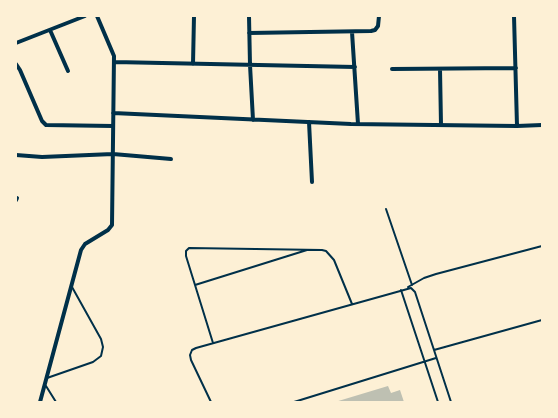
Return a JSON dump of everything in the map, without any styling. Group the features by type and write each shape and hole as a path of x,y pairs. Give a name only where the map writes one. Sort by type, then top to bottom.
{"street":[{"path":"16,43 85,16"},
{"path":"40,402 71,285 83,246 108,230 112,225 114,62 113,52 97,16"},
{"path":"193,64 194,16"},
{"path":"249,16 253,120"},
{"path":"249,33 371,31 376,30 379,16"},
{"path":"514,16 517,126"},
{"path":"50,30 68,70"},
{"path":"352,32 358,124"},
{"path":"114,62 355,67"},
{"path":"16,64 42,121 46,125 113,126"},
{"path":"440,68 441,125"},
{"path":"392,69 516,68"},
{"path":"113,113 358,124 517,126 542,124"},
{"path":"308,122 312,182"},
{"path":"16,155 42,157 113,154 171,159"}],"lane":[{"path":"386,209 412,285"},
{"path":"211,402 191,360 190,355 192,350 196,348 401,290 424,278 436,274 542,246"},
{"path":"213,342 186,256 186,251 189,248 322,250 331,256 352,304"},
{"path":"195,285 308,250"},
{"path":"46,379 93,362 101,356 103,347 101,338 71,285"},
{"path":"407,288 411,288 415,292 451,402"},
{"path":"401,290 438,402"},
{"path":"434,350 542,320"},
{"path":"294,402 436,358"},
{"path":"44,384 56,402"}],"building":[{"path":"388,386 391,393 400,390 404,402 335,402"}]}
